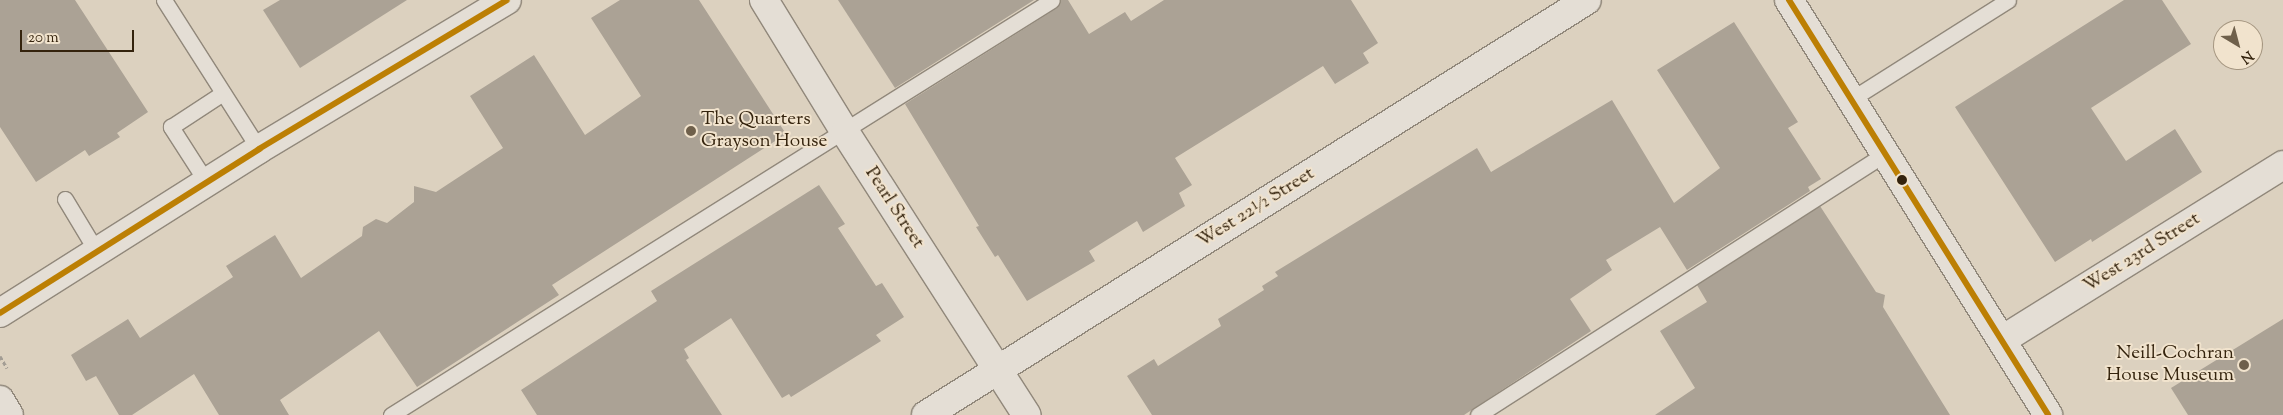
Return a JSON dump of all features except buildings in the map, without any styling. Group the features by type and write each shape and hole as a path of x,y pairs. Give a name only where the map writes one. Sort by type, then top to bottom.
{"street":[{"path":"0,313 259,149 507,0"},
{"name":"Pearl Street","path":"764,0 845,132 1027,415"},
{"name":"West 22½ Street","path":"926,415 1587,0"},
{"path":"1789,0 1883,155 2048,415"},
{"name":"West 23rd Street","path":"2002,340 2283,165"},
{"path":"0,400 10,415"}],"lane":[{"path":"164,0 259,149"},
{"path":"391,415 845,132 1052,0"},
{"path":"1850,100 2008,0"},
{"path":"207,183 170,127 223,93"},
{"path":"1478,415 1883,155"},
{"path":"65,199 97,252"}],"transit line":[{"path":"0,313 259,149 507,0"},
{"path":"1789,0 2048,415"}],"place":[{"name":"The Quarters Grayson House","path":"691,131"},
{"name":"Neill-Cochran House Museum","path":"2244,365"}]}
